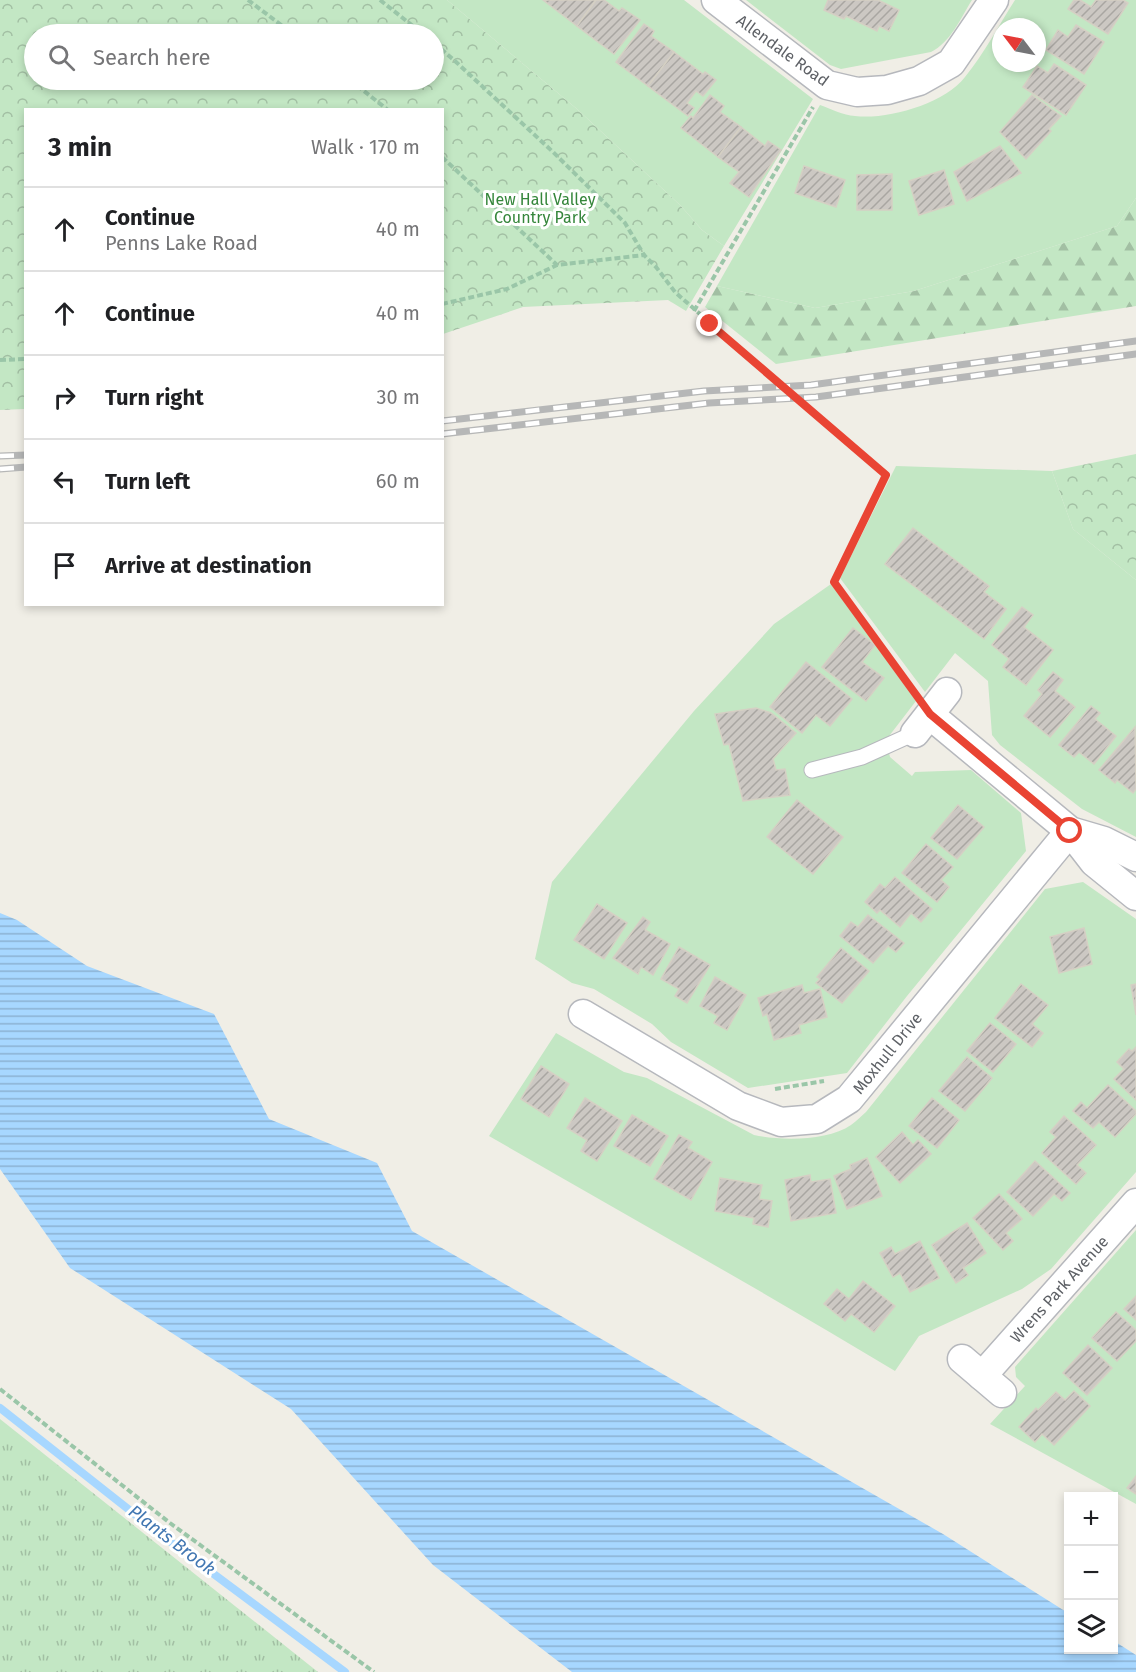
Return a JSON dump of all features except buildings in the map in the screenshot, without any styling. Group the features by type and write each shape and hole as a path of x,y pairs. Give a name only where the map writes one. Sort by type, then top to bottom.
{"street":[{"name":"Allendale Road","path":"716,0 827,85 857,92 887,90 920,81 951,63 994,0"},
{"path":"947,692 922,724 1070,831 1094,862 1136,896"},
{"path":"1070,831 1104,841 1136,857"},
{"name":"Moxhull Drive","path":"583,1014 738,1106 781,1122 817,1119 849,1099 1070,831"},
{"name":"Wrens Park Avenue","path":"982,1376 1136,1203"}],"lane":[{"path":"812,770 862,757 922,724"}],"path":[{"path":"248,0 280,24"},
{"path":"380,0 410,24"},
{"path":"444,52 545,144 625,223 644,255 694,311 886,475 834,582 922,724"},
{"path":"694,311 827,85"},
{"path":"363,90 385,108"},
{"path":"444,159 557,265"},
{"path":"444,303 507,290 557,265 644,255"},
{"path":"0,360 24,358"},
{"path":"769,1090 826,1080"},
{"path":"0,1389 170,1522 374,1672"}],"green space":[{"name":"New Hall Valley Country Park","path":"0,0 447,0 577,109 681,206 702,230 724,246 686,311 668,300 523,307 444,334 444,108 24,108 24,409 0,410"},
{"path":"447,0 684,0 813,99 724,246 702,230 681,206 577,109"},
{"path":"746,0 972,0 950,36 931,52 841,69 830,65"},
{"path":"1015,0 1136,0 1136,198 1117,226 914,291 815,308 717,286 820,105 846,114 868,117 898,113 914,108 956,87 992,38 992,72 1046,72 1046,18 1004,18"},
{"path":"1136,198 1136,306 776,364 705,307 717,286 815,308 914,291 1117,226"},
{"path":"1136,454 1136,580 1073,529 1052,471"},
{"path":"896,466 1052,471 1073,529 1136,580 1136,837 1082,809 1000,745 992,735 988,681 955,653 925,692 840,578"},
{"path":"831,584 916,701 886,740 890,757 912,776 915,772 971,770 1021,813 1026,851 847,1073 748,1088 671,1042 652,1024 594,989 572,983 535,959 552,882 694,711 774,624"},
{"path":"1083,882 1136,919 1136,1172 1051,1269 1022,1289 919,1336 895,1371 489,1136 556,1033 624,1072 647,1078 754,1135 790,1139 817,1137 841,1130 866,1112 1045,889"},
{"path":"1136,1230 1136,1504 1118,1492 1114,1492 990,1424 1025,1386 1016,1377 1015,1367"},
{"path":"0,1419 318,1672 0,1672"}],"water":[{"path":"0,913 17,920 87,966 214,1014 269,1119 377,1163 412,1231 943,1534 1064,1610 1064,1654 1118,1654 1118,1644 1136,1655 1136,1672 572,1672 433,1565 291,1409 70,1268 0,1169"}],"waterway":[{"name":"Plants Brook","path":"0,1408 156,1531 345,1672"}],"railway":[{"path":"444,421 704,391 811,385 1136,341"},
{"path":"444,434 709,403 816,397 1136,354"},
{"path":"0,456 24,455"},
{"path":"0,469 24,467"}],"route":[{"path":"710,324 886,475 834,582 930,714 1070,831"}]}
